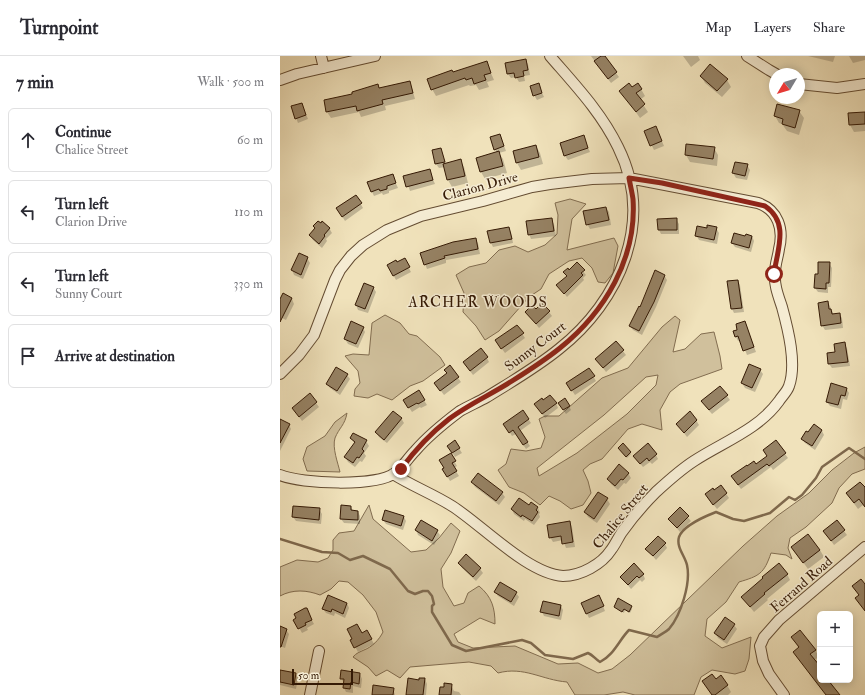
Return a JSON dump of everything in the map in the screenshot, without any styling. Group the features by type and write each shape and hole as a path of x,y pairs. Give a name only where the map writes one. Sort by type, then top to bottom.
{"street":[{"path":"321,56 324,68"},
{"path":"280,80 375,56"},
{"name":"Sunny Court","path":"393,474 401,469 414,452 433,432 449,419 512,381 559,349 578,332 614,286 628,250 633,212 633,198 629,178 618,147 598,113 550,56"},
{"path":"747,56 769,70"},
{"path":"805,85 837,88 865,84"},
{"name":"Clarion Drive","path":"280,374 299,355 314,335 335,280 345,263 363,245 387,230 421,216 532,187 569,181 629,178 662,183 765,206"},
{"name":"Chalice Street","path":"393,474 450,505 541,570 556,575 572,576 594,566 611,552 624,529 656,492 694,461 764,419 787,389 791,375 790,345 786,321 777,294 775,280 776,264 781,240 777,219 772,211 765,206"},
{"path":"280,476 301,480 354,482 380,480 393,474"},
{"name":"Ferrand Road","path":"784,695 762,661 760,646 767,633 779,620 865,547"},
{"path":"310,695 320,651"}],"shaded area":[{"path":"570,199 586,204 572,219 567,250 614,238 618,246 613,273 605,283 598,282 592,268 582,258 569,261 549,274 541,289 529,297 499,331 485,340 476,326 463,312 464,293 456,275 469,267 486,263 499,250 515,246 528,252 545,245 557,234 558,215 555,203"},
{"path":"385,315 400,323 409,334 417,336 440,357 445,365 423,381 410,386 392,400 377,394 368,398 354,396 355,389 360,383 358,371 345,356 353,354 369,355 372,323"},
{"path":"675,316 680,320 673,352 685,349 701,334 714,332 722,369 680,384 670,392 660,410 662,430 642,424 628,429 602,459 590,464 583,470 591,493 583,505 571,509 560,501 549,496 540,505 524,493 509,487 498,470 506,464 511,449 526,451 541,448 545,437 539,419 545,416 559,416 602,378 628,368 662,327","holes":["658,375 656,385 627,414 577,453 539,476 537,468 604,415 646,377"]},
{"path":"347,413 345,421 334,442 340,472 307,471 303,459 307,447 325,436 335,422"},
{"path":"865,447 865,469 852,474 839,488 832,503 806,527 790,538 788,548 792,559 786,555 771,553 763,570 756,576 739,582 726,602 707,619 705,636 722,648 751,637 749,659 745,671 735,674 712,670 701,677 694,695 635,695 623,692 604,695 575,695 567,682 525,672 507,671 498,673 491,666 469,662 410,667 400,678 387,670 376,676 368,667 353,657 372,645 383,632 376,612 363,595 348,582 339,581 331,589 320,595 310,592 295,591 280,596 280,567 297,560 318,562 328,558 333,550 333,540 339,533 354,531 369,505 373,519 411,552 426,550 439,538 451,523 460,531 451,553 441,569 443,587 454,606 464,603 468,593 479,586 487,594 492,603 495,618 495,624 480,618 454,634 458,642 473,648 515,646 558,664 578,663 598,673 612,669 630,655 743,546 777,516 809,493 832,470 854,453"}],"building":[{"path":"601,56 605,56 617,72 608,79 594,61"},
{"path":"526,59 528,70 523,71 524,76 515,78 514,73 507,74 505,63"},
{"path":"487,61 491,73 484,75 486,80 474,84 472,78 466,80 465,78 431,90 427,79 452,70 453,72"},
{"path":"710,64 728,79 717,91 700,76"},
{"path":"410,81 413,93 382,100 383,104 357,111 356,106 326,112 324,100 352,94 352,92 378,84 379,88"},
{"path":"539,83 542,93 533,96 530,86"},
{"path":"629,83 632,87 638,83 642,89 636,93 645,104 636,112 619,91"},
{"path":"302,103 306,115 295,119 291,106"},
{"path":"777,104 800,110 795,128 782,124 783,119 774,116"},
{"path":"865,112 865,124 849,125 848,113"},
{"path":"656,126 662,141 650,146 644,131"},
{"path":"500,134 504,146 494,150 490,137"},
{"path":"584,135 588,148 564,156 560,143"},
{"path":"686,144 715,147 713,159 685,155"},
{"path":"536,145 539,157 516,163 513,151"},
{"path":"441,148 445,162 435,164 432,150"},
{"path":"499,151 503,166 480,172 476,158"},
{"path":"461,159 465,176 447,180 443,164"},
{"path":"735,162 748,164 745,176 732,173"},
{"path":"430,169 433,180 406,187 403,176"},
{"path":"393,174 396,183 387,186 387,189 380,191 379,189 371,192 367,182"},
{"path":"356,195 362,203 342,217 336,208"},
{"path":"606,207 609,220 586,225 583,211"},
{"path":"552,218 554,231 528,235 526,221"},
{"path":"677,218 677,230 658,230 657,219"},
{"path":"318,221 321,223 322,221 330,228 319,244 309,235 315,228 313,226"},
{"path":"707,225 717,227 714,240 695,236 697,226 707,228"},
{"path":"509,227 512,239 490,243 487,231"},
{"path":"734,233 752,236 749,248 731,243"},
{"path":"476,238 478,249 444,256 445,258 424,265 420,253 453,242"},
{"path":"299,253 308,257 301,275 291,270"},
{"path":"405,258 410,267 393,276 387,265 396,260 397,262"},
{"path":"577,262 585,270 581,273 583,275 564,294 556,285 567,276 563,272 568,268 569,270"},
{"path":"818,262 830,262 829,283 826,283 826,289 814,288 815,274 818,274"},
{"path":"655,270 665,275 654,302 639,331 629,326 639,306 640,307"},
{"path":"738,280 742,308 731,309 727,281"},
{"path":"364,283 374,287 365,309 355,305"},
{"path":"283,293 292,298 280,322 280,299"},
{"path":"828,301 829,309 831,309 832,314 840,313 841,323 821,326 818,303"},
{"path":"542,303 550,311 536,324 525,312 532,305 536,309"},
{"path":"351,321 364,327 356,344 344,339"},
{"path":"745,321 754,347 743,351 738,336 735,337 733,331 737,330 736,324"},
{"path":"517,325 524,333 501,349 495,340"},
{"path":"616,341 624,350 603,368 595,359"},
{"path":"845,342 848,362 828,364 827,353 835,352 834,344"},
{"path":"481,348 488,357 470,371 463,362"},
{"path":"749,364 761,369 752,388 741,383"},
{"path":"450,365 459,377 440,391 434,383 447,373 444,370"},
{"path":"336,367 348,374 337,391 326,384"},
{"path":"589,368 595,376 571,391 566,383"},
{"path":"831,383 847,388 845,396 841,395 838,405 826,402"},
{"path":"720,386 728,395 709,410 701,401"},
{"path":"419,390 425,400 408,408 403,400"},
{"path":"310,393 317,402 299,417 292,408"},
{"path":"550,395 557,403 542,414 534,404 542,398 543,400"},
{"path":"565,398 570,406 563,410 558,403"},
{"path":"523,410 529,419 518,427 528,442 523,445 513,430 509,433 503,424"},
{"path":"393,411 402,418 384,440 375,432"},
{"path":"690,411 697,420 684,433 676,424"},
{"path":"280,419 290,424 280,443"},
{"path":"814,424 822,430 812,446 801,439 806,431 808,432"},
{"path":"353,433 367,440 362,449 364,451 353,463 344,457 355,442 350,438"},
{"path":"455,440 460,448 452,453 447,446"},
{"path":"776,440 786,453 769,466 767,464 738,485 731,476 754,461 756,464 767,456 763,450"},
{"path":"623,443 631,452 626,457 618,448"},
{"path":"648,443 657,454 649,461 647,458 640,464 633,456"},
{"path":"451,453 456,461 452,463 457,471 447,477 439,460"},
{"path":"619,464 629,473 615,486 607,479"},
{"path":"478,473 503,492 496,501 471,482"},
{"path":"860,482 865,487 865,507 859,499 854,503 846,493"},
{"path":"721,485 727,493 713,505 705,494 713,488 714,490"},
{"path":"598,492 608,498 594,519 584,512"},
{"path":"519,498 529,505 531,502 538,507 536,510 538,512 532,521 522,515 521,517 511,509"},
{"path":"341,505 351,506 351,510 358,511 358,520 340,519"},
{"path":"293,506 320,508 319,520 292,517"},
{"path":"680,507 689,516 677,528 668,519"},
{"path":"385,510 404,516 401,526 382,520"},
{"path":"421,520 438,530 432,541 415,530"},
{"path":"837,520 845,530 831,541 823,531"},
{"path":"570,521 573,542 562,544 561,536 549,538 547,525"},
{"path":"808,534 820,550 803,563 791,547"},
{"path":"658,536 666,543 653,556 645,549"},
{"path":"466,554 481,568 473,577 458,563"},
{"path":"634,563 644,574 639,578 637,576 628,585 620,577"},
{"path":"779,563 788,574 764,593 765,594 750,607 741,597"},
{"path":"861,579 865,584 865,611 855,598 859,595 852,586"},
{"path":"500,582 517,592 511,602 494,592"},
{"path":"328,595 347,603 343,614 332,609 331,612 322,609"},
{"path":"599,595 604,606 586,614 581,603"},
{"path":"618,598 632,606 629,612 624,609 622,612 614,607"},
{"path":"543,601 561,605 559,616 540,612"},
{"path":"307,608 312,620 305,623 306,625 298,629 293,620 296,618 294,614"},
{"path":"725,617 735,624 724,640 714,633"},
{"path":"357,624 362,633 367,630 372,639 354,648 350,640 352,639 347,629"},
{"path":"280,626 287,629 281,647 280,647"},
{"path":"800,630 816,650 810,654 817,662 817,683 830,683 840,695 826,695 793,652 799,647 791,637"},
{"path":"280,670 296,673 294,685 280,682"},
{"path":"341,670 360,673 359,684 351,682 350,689 343,688 344,679 340,679"},
{"path":"712,674 716,679 721,675 728,685 715,695 712,695 702,681"},
{"path":"408,678 419,680 419,678 425,678 423,695 406,695"},
{"path":"444,683 452,684 451,695 439,695 440,687 444,687"},
{"path":"373,685 394,688 393,695 372,695"}],"waterway":[{"path":"280,539 322,552 338,553 350,560 363,556 390,569 408,591 415,594 428,591 432,596 434,604 432,606 432,612 452,645 466,651 522,640 531,643 545,655 573,659 588,653 600,662 613,651 629,630 657,637 668,630 673,623 681,607 688,581 687,565 678,541 681,533 690,525 716,512 733,519 744,521 770,513 789,497 795,500 802,495 816,478 822,467 849,448 865,459"}],"district":[{"name":"ARCHER WOODS","path":"478,302"}],"route":[{"path":"401,469 414,452 433,432 449,419 512,381 559,349 574,336 592,316 614,286 628,250 633,212 633,198 629,178 662,183 737,200 758,203 765,206 772,211 777,219 781,240 774,274"}]}
